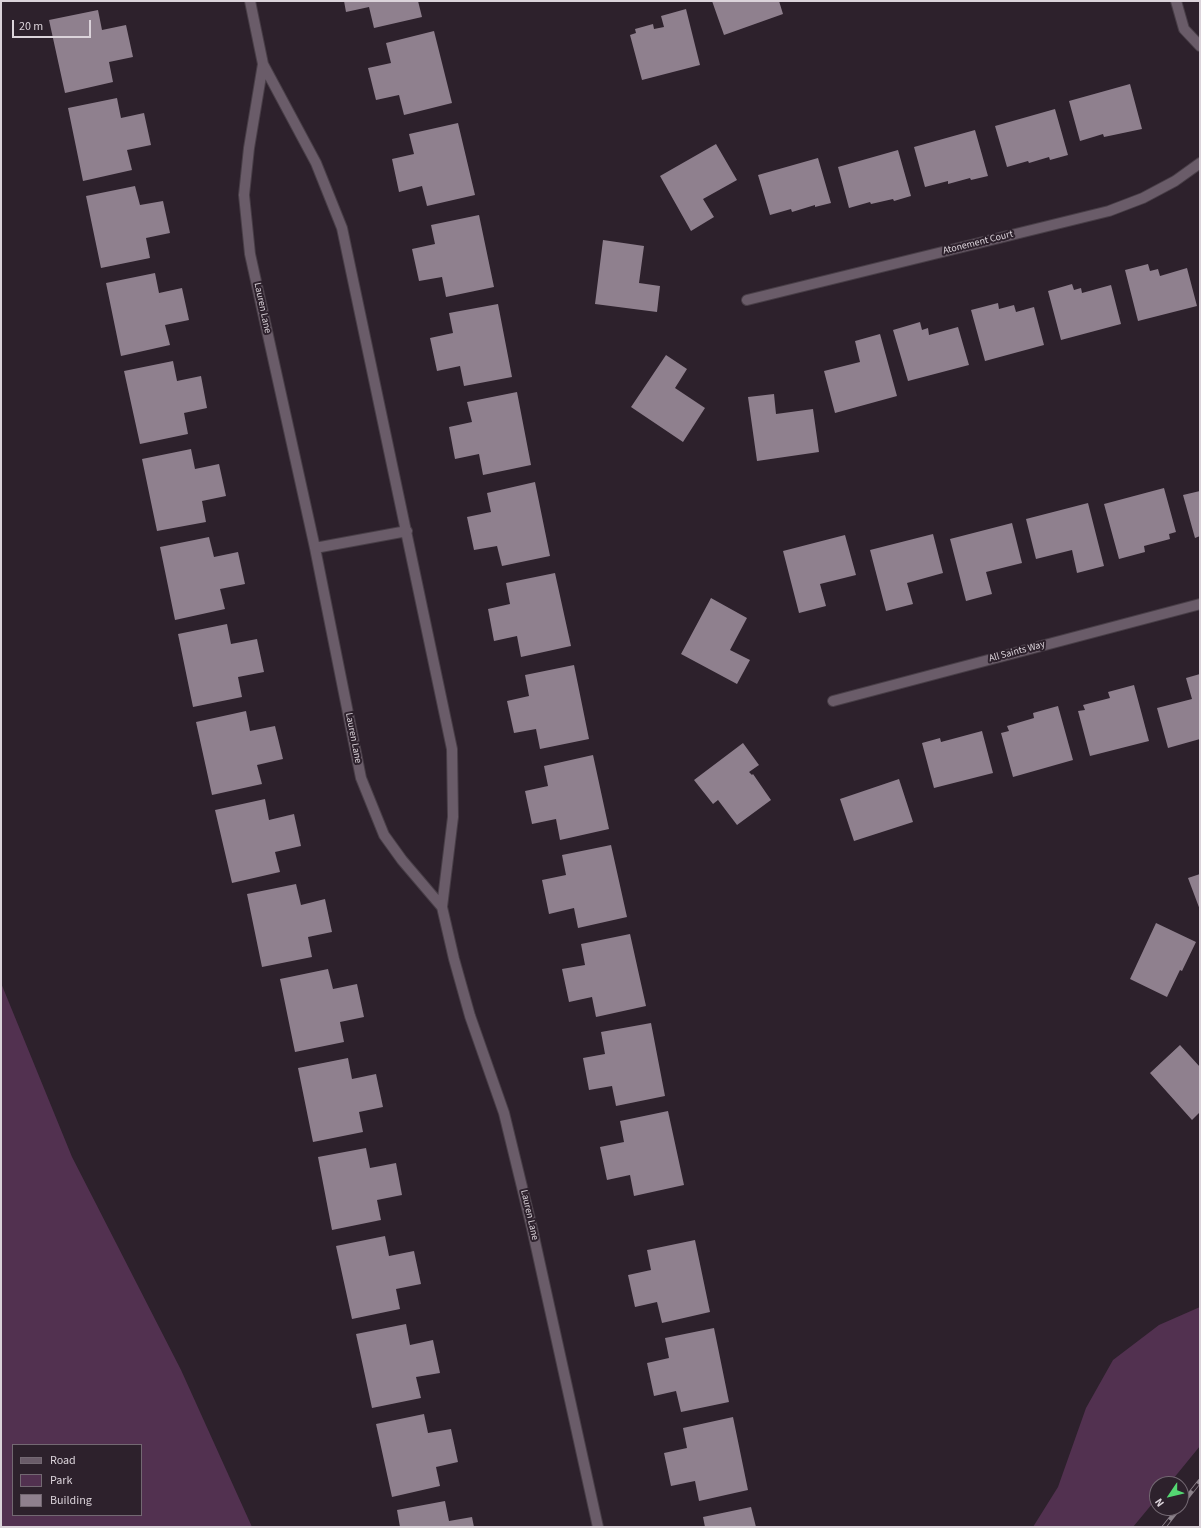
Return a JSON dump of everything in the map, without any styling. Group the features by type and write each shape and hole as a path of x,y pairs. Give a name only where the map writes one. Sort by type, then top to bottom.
{"street":[{"name":"Lauren Lane","path":"250,1 263,64 316,163 342,228 452,749 453,818 442,907 470,1016 504,1113 532,1228 598,1527"},
{"path":"1176,1 1184,29 1200,46"},
{"name":"Lauren Lane","path":"263,64 249,148 244,195 250,254 315,548 361,778 384,835 402,860 442,907"},
{"name":"Atonement Court","path":"747,300 1109,210 1143,198 1175,181 1200,164"},
{"path":"315,548 407,531"},
{"name":"All Saints Way","path":"833,701 1200,604"}],"green space":[{"path":"1,983 72,1157 181,1370 252,1527 1,1527"},
{"path":"1200,1307 1200,1446 1176,1476 1149,1476 1149,1508 1133,1527 1033,1527 1058,1487 1086,1408 1113,1360 1159,1325"}],"building":[{"path":"344,1 418,1 422,17 374,28 369,7 346,12"},
{"path":"712,1 779,1 783,14 724,35"},
{"path":"686,9 700,65 642,80 630,35 636,33 635,29 653,24 654,29 664,27 661,16"},
{"path":"98,10 102,30 126,25 133,57 109,62 113,82 65,93 49,20"},
{"path":"434,31 452,103 404,115 399,95 376,100 368,68 391,63 386,43"},
{"path":"1130,84 1142,129 1104,137 1103,134 1080,141 1069,101"},
{"path":"117,98 121,118 144,113 151,145 127,150 132,170 83,181 68,108"},
{"path":"1055,109 1068,155 1050,160 1049,157 1029,163 1028,161 1007,167 995,126"},
{"path":"458,123 475,195 427,206 422,186 399,192 392,159 414,154 409,134"},
{"path":"975,130 988,176 971,180 970,178 948,184 948,181 925,187 914,147"},
{"path":"716,144 737,180 703,199 714,217 691,231 660,176"},
{"path":"898,150 911,196 894,201 893,199 871,204 870,202 849,208 838,167"},
{"path":"818,158 831,203 815,207 815,205 792,212 791,209 770,215 758,175"},
{"path":"135,186 140,205 163,201 170,233 146,238 150,258 101,268 86,196"},
{"path":"479,215 494,287 446,297 442,277 419,281 412,249 435,244 431,225"},
{"path":"603,240 644,246 639,283 660,286 657,312 595,304"},
{"path":"1148,264 1150,271 1158,269 1160,276 1187,268 1197,306 1138,321 1125,270"},
{"path":"155,273 159,293 182,288 189,320 165,325 170,345 121,356 106,283"},
{"path":"1072,284 1074,290 1081,288 1082,293 1111,285 1121,324 1061,340 1048,291"},
{"path":"998,303 999,309 1014,305 1016,312 1034,307 1044,345 985,361 971,310"},
{"path":"498,304 512,377 464,386 460,366 437,371 430,338 453,333 449,313"},
{"path":"920,322 922,330 928,328 929,335 958,327 969,365 908,381 893,330"},
{"path":"880,334 897,396 835,413 824,371 860,362 855,341"},
{"path":"666,355 687,369 675,388 705,408 683,442 631,407"},
{"path":"173,361 177,381 201,376 207,408 184,413 188,434 140,444 124,371"},
{"path":"517,392 531,465 483,475 479,454 455,459 449,427 472,422 467,402"},
{"path":"774,394 776,414 813,409 819,452 757,461 748,397"},
{"path":"191,449 195,469 219,464 226,496 202,501 206,522 157,531 142,459"},
{"path":"535,482 550,556 502,566 497,546 474,550 467,517 491,512 487,493"},
{"path":"1164,488 1176,532 1169,534 1170,539 1144,546 1145,552 1119,559 1104,504"},
{"path":"1200,491 1200,536 1195,538 1183,495"},
{"path":"1088,503 1104,566 1077,573 1072,550 1036,559 1026,519"},
{"path":"1012,523 1022,563 986,572 992,594 966,601 950,539"},
{"path":"933,534 943,573 907,583 913,604 886,611 870,550"},
{"path":"845,535 856,575 820,584 826,606 799,613 783,551"},
{"path":"209,537 214,557 238,552 245,584 220,589 225,609 175,620 160,547"},
{"path":"555,573 571,646 521,657 517,636 494,641 488,609 510,604 506,583"},
{"path":"711,598 747,618 730,650 750,660 737,684 681,654"},
{"path":"227,624 231,644 257,639 264,672 238,677 242,697 193,707 178,634"},
{"path":"574,665 589,739 540,749 536,729 514,733 507,701 529,696 525,675"},
{"path":"1200,674 1200,739 1168,748 1157,708 1192,699 1186,678"},
{"path":"1134,685 1149,741 1090,756 1078,711 1085,710 1083,705 1110,698 1108,692"},
{"path":"1058,706 1073,760 1013,777 1001,733 1009,731 1007,726 1034,718 1033,713"},
{"path":"246,711 250,731 275,726 283,759 257,765 262,784 212,795 196,722"},
{"path":"982,731 993,773 934,788 922,743 940,738 941,742"},
{"path":"743,743 759,765 749,772 752,775 753,774 771,800 737,825 718,800 713,804 694,780"},
{"path":"593,755 609,829 560,840 556,819 532,824 525,791 548,786 544,766"},
{"path":"899,779 913,822 854,841 840,799"},
{"path":"265,799 269,820 294,814 301,846 275,852 280,872 232,883 215,810"},
{"path":"611,845 627,917 578,928 574,908 549,914 542,880 566,875 562,855"},
{"path":"1200,874 1200,910 1188,878"},
{"path":"296,884 301,905 325,899 332,932 308,937 312,957 262,967 247,894"},
{"path":"1156,923 1196,942 1167,997 1130,979"},
{"path":"630,934 646,1006 596,1017 592,997 569,1002 562,969 585,965 581,944"},
{"path":"328,969 333,989 357,984 364,1017 340,1022 344,1042 295,1052 280,979"},
{"path":"651,1023 665,1096 616,1106 612,1086 589,1090 583,1058 605,1054 601,1032"},
{"path":"1180,1045 1200,1067 1200,1112 1192,1120 1150,1073"},
{"path":"348,1058 352,1079 376,1074 383,1107 359,1112 363,1132 313,1142 298,1068"},
{"path":"668,1111 684,1185 634,1196 630,1175 607,1180 600,1147 624,1142 620,1121"},
{"path":"366,1148 370,1168 396,1163 402,1195 377,1200 381,1220 332,1230 318,1157"},
{"path":"385,1236 389,1256 414,1251 421,1284 396,1289 400,1309 352,1319 336,1246"},
{"path":"695,1240 710,1312 662,1323 657,1302 635,1307 628,1275 651,1270 647,1250"},
{"path":"406,1324 410,1345 433,1340 440,1373 416,1377 421,1398 372,1408 356,1334"},
{"path":"714,1328 729,1402 681,1412 676,1391 654,1396 647,1363 669,1358 665,1338"},
{"path":"424,1414 428,1433 451,1429 458,1462 436,1467 440,1486 392,1497 376,1424"},
{"path":"733,1417 748,1490 699,1501 695,1481 671,1486 664,1453 687,1448 683,1428"},
{"path":"445,1501 449,1521 472,1517 474,1527 400,1527 397,1510"},
{"path":"751,1507 756,1527 705,1527 703,1517"}],"railway":[{"path":"1189,1495 1200,1481"},
{"path":"1164,1527 1173,1516"}]}
